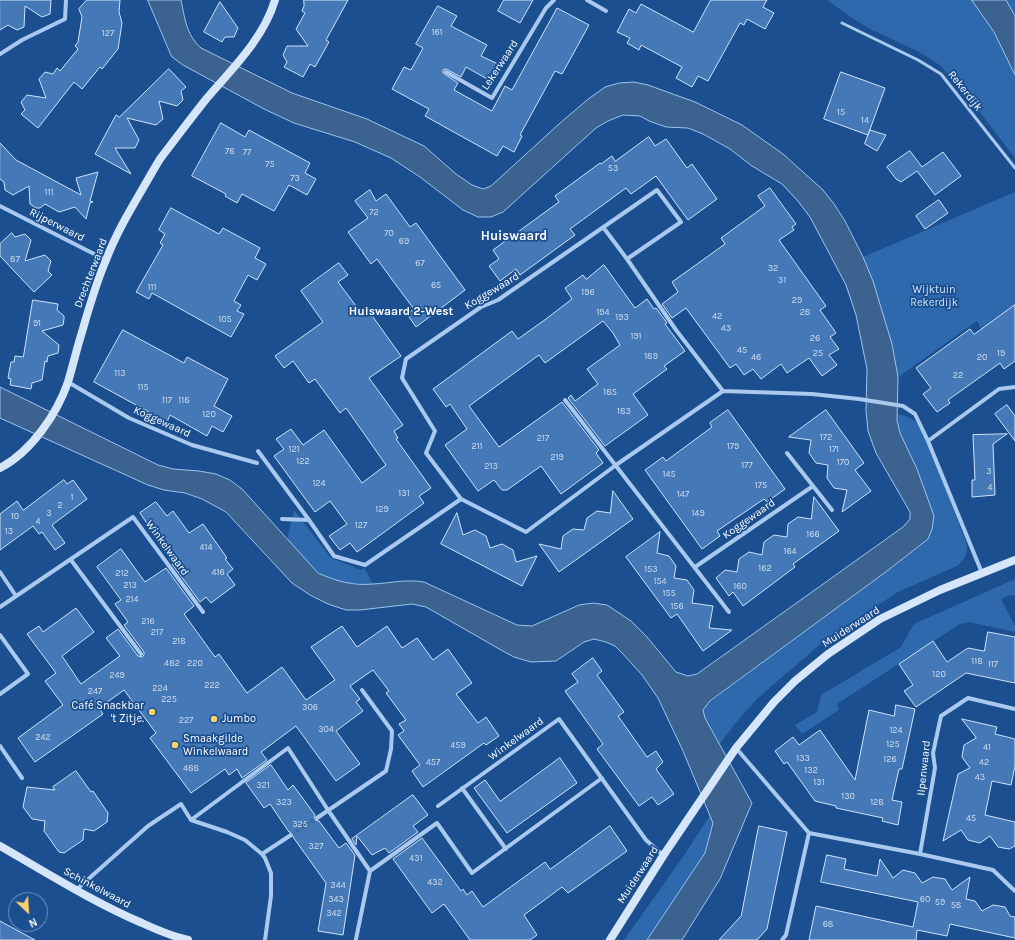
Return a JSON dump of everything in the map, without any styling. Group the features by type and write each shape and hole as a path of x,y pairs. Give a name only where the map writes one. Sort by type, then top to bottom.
{"street":[{"path":"0,54 22,40 65,19 66,0"},
{"name":"Drechterwaard","path":"0,468 28,448 55,409 68,382 82,331 106,260 117,236 160,159 255,40 265,24 275,0"},
{"name":"Lekerwaard","path":"446,72 492,98 546,8 554,0"},
{"path":"587,0 606,11"},
{"name":"Koggewaard","path":"627,259 681,222 657,190 498,300 481,307 406,360 402,378 435,431 426,453 461,499 526,532 616,465 723,391"},
{"name":"Rijperwaard","path":"0,206 106,260"},
{"path":"603,227 676,330 723,391 812,394 859,399 903,406 915,414 928,441 982,573"},
{"name":"Koggewaard","path":"68,382 129,418 192,445 257,463"},
{"path":"928,441 999,389 1015,388"},
{"path":"565,400 729,612"},
{"path":"258,452 334,556 365,565 461,499"},
{"path":"787,453 832,510"},
{"name":"Koggewaard","path":"695,567 813,486"},
{"name":"Winkelwaard","path":"0,607 133,517 203,612"},
{"path":"282,519 309,520"},
{"path":"71,560 141,654"},
{"name":"Muiderwaard","path":"610,940 663,856 730,756 774,702 795,681 828,654 880,619 940,590 1015,560"},
{"path":"0,572 16,596"},
{"path":"0,635 28,674 0,694"},
{"path":"317,818 386,771 391,749 392,731 362,690"},
{"name":"Ilpenwaard","path":"920,854 935,768 933,753 941,716 968,698 1015,709"},
{"name":"Winkelwaard","path":"438,806 559,719 646,840 663,856"},
{"path":"0,746 22,778"},
{"path":"190,820 288,748 370,871"},
{"path":"736,748 809,833 920,854 993,870 1015,891"},
{"path":"356,939 370,871 437,823 472,873 602,778"},
{"path":"462,788 506,848"},
{"path":"76,890 148,826 181,804 190,820 228,832 245,840 262,854 271,873 271,896 265,940"},
{"path":"782,940 786,935 809,833"},
{"path":"262,854 291,834"},
{"name":"Schinkelwaard","path":"0,846 120,914 173,938 188,940"}],"lane":[{"name":"Rekerdijk","path":"842,23 918,60 941,74 1015,168"}],"green space":[{"path":"827,0 972,0 994,32 1015,75 1015,158 942,67 915,50 872,30"},
{"path":"1006,0 1015,0 1015,16"},
{"name":"Wijktuin Rekerdijk","path":"1015,192 1015,309 983,332 977,321 898,377 884,316 863,257"},
{"path":"897,414 911,418 922,427 967,545 966,555 959,565 898,592 817,647 758,698 734,725 719,745 705,718 703,710 710,702 928,539 934,516 917,469 900,433"},
{"path":"294,510 331,558 361,570 364,568 373,584 352,583 330,579 310,565 287,540"},
{"path":"1015,579 1015,596 1010,595 1001,599 1015,626 1015,632 969,622 960,624 837,704 839,710 802,734 795,725 817,712 821,695 901,647 914,624"},
{"path":"710,815 713,823 705,853 647,940 624,940 685,854"}],"shaded area":[{"path":"148,0 181,0 189,32 201,48 292,93 367,119 424,146 456,174 472,185 483,189 491,186 559,124 605,87 619,83 634,82 648,85 695,102 742,125 783,154 823,190 845,221 873,281 892,344 898,377 897,420 900,433 917,469 934,516 932,529 928,539 887,571 710,701 703,710 705,718 752,803 720,879 682,940 647,940 705,853 713,823 683,751 658,698 642,675 615,646 594,639 584,642 556,661 531,662 514,657 426,607 412,604 360,610 346,610 328,604 310,595 292,583 226,512 202,499 185,493 164,490 148,485 0,418 0,387 158,465 173,469 216,474 230,480 242,489 318,573 325,576 338,581 358,584 405,581 424,582 517,625 532,626 579,605 593,603 607,605 631,621 647,637 676,672 688,676 697,674 903,527 910,519 910,512 876,453 868,431 866,411 867,369 856,315 846,285 810,217 782,184 752,166 730,149 703,134 688,128 666,127 640,116 623,115 596,128 503,212 491,217 478,217 463,210 420,177 391,158 355,142 294,123 264,109 183,65 172,57"},
{"path":"972,0 1006,0 1015,16 1015,75 994,32"}],"building":[{"path":"0,0 51,0 50,14 42,17 25,6 24,27 17,30 8,25 0,30"},
{"path":"87,0 120,0 119,12 122,23 118,49 102,69 100,67 82,89 74,82 38,128 21,114 25,110 21,102 27,95 46,98 39,79 45,72 53,74 57,68 60,71 78,49 75,46 78,42 82,17 79,9"},
{"path":"304,0 348,0 326,40 329,42 315,67 310,64 303,77 284,67 287,62 283,55 287,46 308,46 296,29 305,13 302,11"},
{"path":"504,0 533,0 520,23 498,11"},
{"path":"711,0 767,0 763,7 774,13 765,29 747,19 744,25 740,23 708,81 698,76 692,87 676,78 682,67 641,45 639,50 627,43 630,38 617,32 629,9 636,13 641,4 693,32"},
{"path":"220,2 238,28 234,37 225,37 222,42 204,32"},
{"path":"438,6 457,16 451,26 487,45 481,56 498,64 489,80 466,67 461,77 446,69 443,70 443,73 458,83 454,90 492,111 505,86 512,90 557,8 589,25 562,74 555,71 520,135 522,136 514,152 503,146 497,156 425,116 429,109 392,89 404,67 411,70 423,48 416,44"},
{"path":"169,69 186,87 181,91 183,100 177,106 159,101 163,119 156,125 127,118 139,140 135,148 115,148 131,174 95,154 116,115 119,117"},
{"path":"841,72 885,88 868,135 824,119"},
{"path":"221,123 245,137 249,130 310,163 305,173 316,179 307,195 289,185 274,211 242,194 237,203 225,196 226,194 192,176"},
{"path":"870,130 886,135 877,151 865,144"},
{"path":"649,137 655,146 666,139 687,168 692,164 717,199 688,220 656,176 631,194 626,188 570,229 575,235 520,275 516,269 500,281 489,266 499,259 493,250 559,202 555,196 600,163 601,164 612,156 615,161"},
{"path":"0,143 16,160 81,195 76,178 98,172 90,201 93,202 90,203 86,219 75,207 59,212 45,204 40,208 36,208 30,204 29,186 13,195 5,190 4,182 0,179"},
{"path":"910,151 922,167 943,152 961,176 935,195 917,171 901,182 896,179 887,167"},
{"path":"770,188 796,224 792,227 794,230 779,240 826,306 820,310 836,333 830,337 839,349 829,355 837,365 822,376 809,358 787,373 781,364 761,379 753,369 744,375 736,364 730,368 686,308 672,318 662,304 678,292 672,282 725,244 721,238 765,206 758,196"},
{"path":"370,190 376,201 386,194 410,227 416,223 465,290 416,327 407,314 414,309 377,259 371,264 348,232 368,218 355,201"},
{"path":"939,200 948,213 925,229 916,216"},
{"path":"171,208 219,234 223,228 260,248 255,258 266,264 257,280 248,275 234,301 241,305 237,311 244,314 231,337 152,293 149,299 136,292 163,245 160,243 165,234 159,230"},
{"path":"12,233 15,237 25,234 31,240 25,261 45,255 51,261 48,271 52,275 34,292 0,256 0,244"},
{"path":"339,263 348,275 338,282 362,314 368,310 401,356 369,378 403,425 394,431 398,438 396,439 431,488 419,496 424,503 357,552 350,543 340,550 329,536 347,524 330,501 315,512 274,456 284,449 276,439 291,429 303,445 324,430 362,483 386,465 346,408 340,413 315,379 309,383 293,361 284,368 275,356 323,322 301,291"},
{"path":"604,265 635,308 647,299 654,309 656,308 667,323 665,324 685,351 664,366 667,369 633,394 648,415 605,446 568,398 571,395 575,401 598,384 587,369 620,345 613,333 603,321 545,363 539,355 469,406 499,447 562,402 599,450 596,453 603,463 561,494 541,466 507,490 502,490 494,480 478,491 445,445 467,429 450,404 446,407 433,389 512,331 518,339 546,319 572,299 565,288 583,275 586,279"},
{"path":"33,300 58,304 57,310 64,316 64,319 63,325 42,331 59,345 58,353 48,356 47,362 45,361 42,380 32,383 31,389 10,385 11,379 8,378 11,362 14,362 15,356 23,357"},
{"path":"1015,305 1015,361 1004,369 1000,363 948,400 950,403 937,412 923,394 931,388 916,368 970,329 974,334"},
{"path":"123,330 184,363 187,357 228,379 214,406 232,416 223,432 212,426 207,436 170,415 167,422 94,382"},
{"path":"1007,405 1015,416 1015,441 995,414"},
{"path":"728,410 785,489 767,502 764,499 717,531 720,536 702,549 645,470 663,457 666,461 712,427 710,423"},
{"path":"826,410 864,463 855,470 871,491 842,512 847,490 834,488 827,478 828,465 816,463 809,453 811,440 789,437"},
{"path":"1007,434 993,444 995,495 972,497 972,480 975,480 973,435"},
{"path":"64,480 67,484 73,480 87,499 52,525 65,543 55,550 42,532 39,534 33,526 0,550 0,514 17,501 23,510"},
{"path":"613,491 633,519 559,572 539,544 561,549 563,536 573,529 584,530 587,518 597,511 610,513"},
{"path":"814,497 839,531 793,564 795,567 743,606 733,592 729,596 716,578 725,570 737,572 739,559 749,552 762,555 764,542 774,535 787,537 788,524 798,517 811,519"},
{"path":"156,502 167,516 173,511 189,533 203,524 233,569 227,574 235,585 211,603 206,597 200,602 172,564 173,563 149,529 150,528 140,513"},
{"path":"457,513 463,535 475,530 486,536 490,548 502,544 513,550 516,562 537,556 522,586 441,544"},
{"path":"660,532 657,553 669,556 676,566 674,578 687,580 694,590 692,603 713,606 709,628 732,630 703,651 677,614 671,618 626,557"},
{"path":"121,549 145,582 166,568 194,606 184,614 215,657 219,654 247,693 282,667 306,700 335,680 311,647 342,626 357,647 387,626 402,648 417,638 433,660 448,649 472,683 456,694 478,723 486,717 499,736 486,745 484,743 423,787 412,771 420,765 398,735 404,731 399,724 406,720 386,693 389,691 373,670 350,686 360,699 356,702 363,711 336,731 360,764 336,781 296,726 261,752 267,760 242,778 237,769 229,775 225,769 191,793 150,738 156,733 124,690 99,708 103,714 35,762 18,738 63,705 45,681 56,673 27,634 39,626 43,632 76,608 94,632 62,656 81,684 120,656 106,638 118,629 138,656 142,657 144,655 144,652 124,625 128,622 115,604 121,600 97,567"},
{"path":"988,632 1015,637 1015,683 966,673 916,707 904,691 913,685 899,664 933,641 947,662 968,648 984,651"},
{"path":"593,658 602,671 597,675 624,712 618,716 647,757 656,751 663,762 656,769 674,794 658,805 652,797 639,806 597,749 603,744 565,691 578,682 572,674"},
{"path":"896,705 915,709 902,769 899,769 892,800 902,802 898,825 882,821 883,818 836,808 836,806 815,801 787,762 784,764 775,751 793,737 799,745 820,730 855,780 869,710 894,716"},
{"path":"962,719 997,727 995,734 1015,739 1015,766 1011,785 992,781 985,815 1015,822 1015,846 1009,849 998,847 990,836 980,843 968,840 961,830 943,841 958,774 970,768 962,757 964,745 976,738"},
{"path":"560,758 577,783 507,833 474,788 485,780 500,801"},
{"path":"271,765 288,790 293,785 315,815 314,820 319,821 339,848 346,843 355,855 343,935 318,931 326,883 293,837 294,833 289,832 270,804 264,808 246,783"},
{"path":"76,771 91,792 93,791 108,813 107,822 94,831 84,829 83,840 64,853 59,852 44,831 45,821 32,819 23,807 27,787 55,790 53,787"},
{"path":"413,795 428,815 413,826 418,832 389,853 385,848 372,855 357,836 356,845 352,839"},
{"path":"610,826 627,851 568,893 562,887 524,915 537,935 530,940 470,940 444,904 432,913 393,859 422,838 461,891 463,889 467,895 472,891 483,907 545,862 550,869"},
{"path":"759,826 787,832 767,929 757,940 719,940 741,916"},
{"path":"827,855 846,859 844,869 877,876 880,859 893,878 903,870 915,873 922,883 933,877 945,879 952,890 970,877 966,899 975,901 982,911 993,905 1005,907 1010,916 1015,917 1015,938 950,924 947,936 917,930 916,940 809,940 816,906 913,927 918,902 821,882"},
{"path":"0,921 8,925 8,932 20,932 35,940 0,940"}],"tunnel":[{"path":"291,835 317,818"}],"place":[{"name":"Café Snackbar 't Zitje.","path":"152,712"},
{"name":"Jumbo","path":"214,719"},
{"name":"Smaakgilde Winkelwaard","path":"175,745"}],"district":[{"name":"Huiswaard","path":"514,236"},
{"name":"Huiswaard 2-West","path":"401,312"}]}
